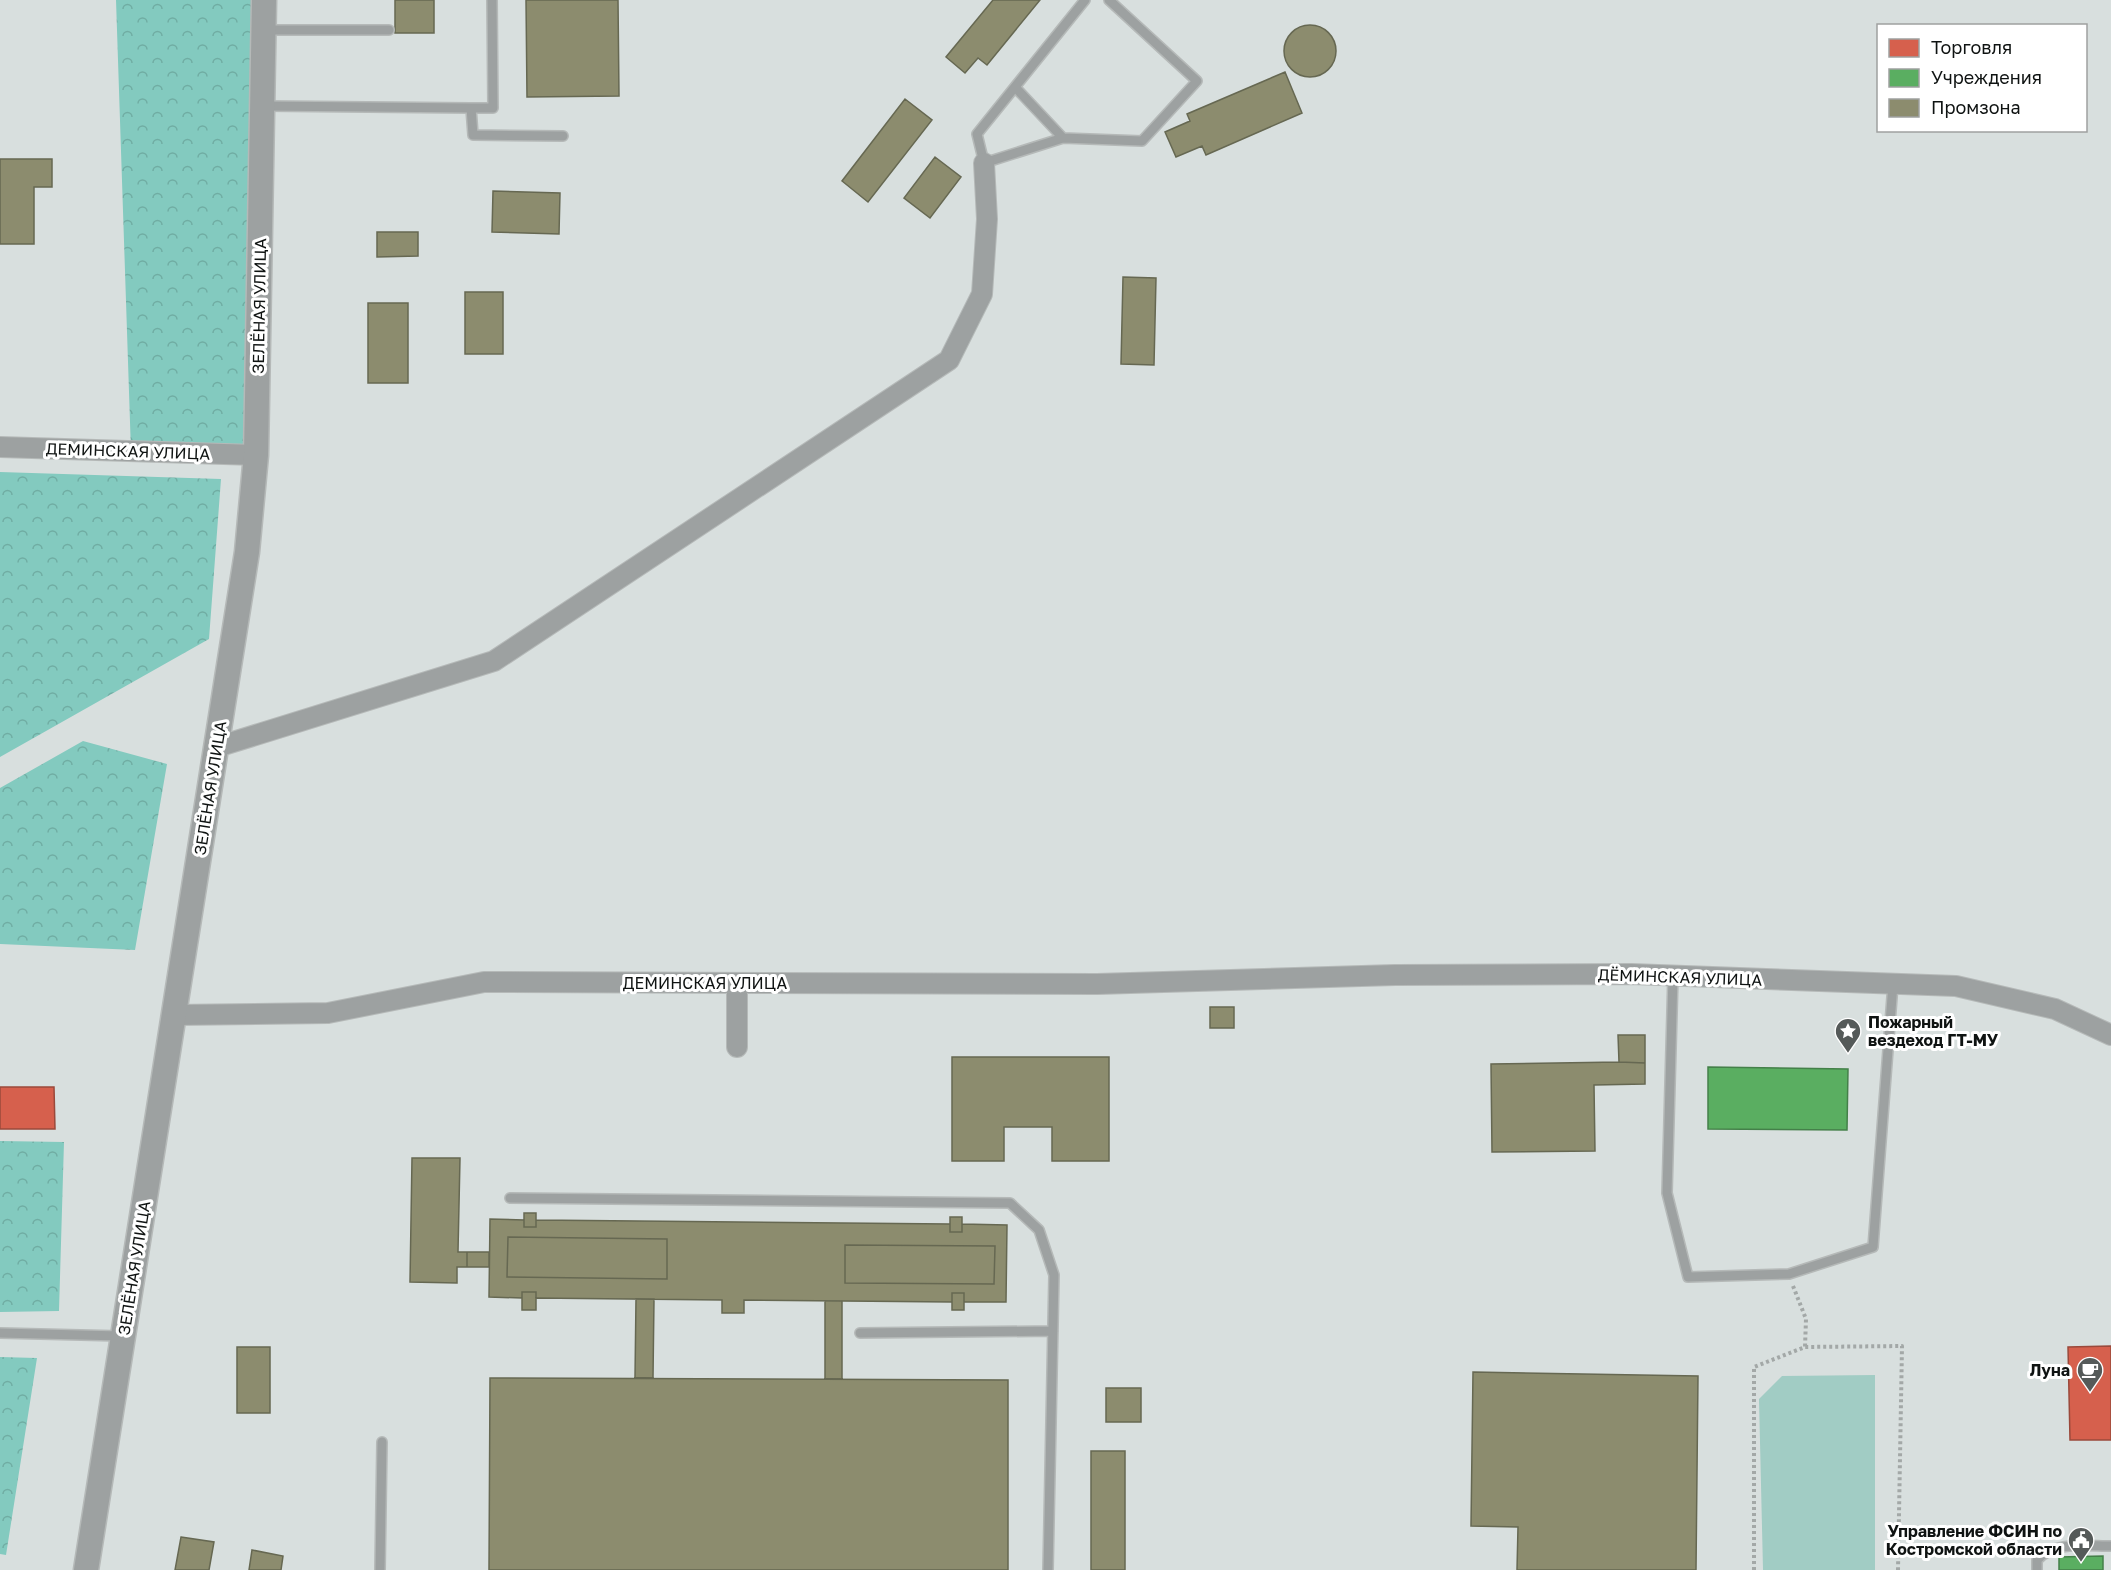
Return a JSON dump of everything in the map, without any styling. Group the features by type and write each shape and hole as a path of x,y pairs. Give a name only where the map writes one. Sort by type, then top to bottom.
{"street":[{"name":"ЗЕЛЁНАЯ УЛИЦА","path":"86,1570 247,552 256,454 264,106 264,0"},
{"path":"217,747 494,661 950,360 982,294 987,219 984,163"},
{"name":"ДЕМИНСКАЯ УЛИЦА","path":"0,447 256,454"},
{"name":"ДЁМИНСКАЯ УЛИЦА","path":"1240,980 1407,975 1631,974 1956,986 2055,1009 2111,1035"},
{"name":"ДЕМИНСКАЯ УЛИЦА","path":"174,1015 328,1013 484,982 1097,984 1240,980"},
{"path":"736,983 732,1023 737,1047"}],"lane":[{"path":"264,106 493,108 492,0"},
{"path":"1085,0 977,134 984,163 1063,138 1142,141 1197,81 1108,0"},
{"path":"264,30 389,30"},
{"path":"1015,87 1063,138"},
{"path":"471,108 473,135 563,136"},
{"path":"1673,976 1667,1193 1688,1277 1789,1274 1873,1247 1893,984"},
{"path":"510,1198 1010,1203 1039,1230 1054,1275 1048,1570"},
{"path":"861,1333 1053,1331"},
{"path":"0,1333 123,1336"},
{"path":"380,1570 382,1442"},
{"path":"2037,1570 2037,1560 2045,1551 2063,1546 2111,1546"}],"path":[{"path":"1789,1274 1806,1319 1805,1347"},
{"path":"1754,1570 1754,1367 1805,1347 1902,1346 1898,1570"}],"green space":[{"path":"116,0 264,0 256,455 131,452"},
{"path":"0,472 221,479 209,639 0,757"},
{"path":"83,741 167,764 135,950 0,944 0,788"},
{"path":"0,1141 64,1142 59,1311 0,1312"},
{"path":"0,1357 37,1358 6,1555 0,1554"},
{"path":"1875,1375 1875,1570 1763,1570 1759,1399 1782,1376"}],"building: Торговля":[{"path":"0,1087 54,1087 55,1129 0,1129"},
{"name":"Луна","path":"2111,1346 2111,1440 2070,1440 2068,1347"}],"building: Учреждения":[{"path":"1708,1067 1848,1069 1847,1130 1708,1129"},
{"name":"Управление ФСИН по Костромской области","path":"2103,1556 2103,1570 2059,1570 2059,1557"}],"building: Промзона":[{"path":"395,0 434,0 434,33 395,33"},
{"path":"526,0 618,0 619,96 527,97"},
{"path":"993,0 1040,0 987,65 978,58 965,73 946,57"},
{"path":"1305,25 1315,25 1329,32 1336,51 1329,70 1315,77 1305,77 1295,73 1288,66 1284,56 1284,46 1288,36 1295,29"},
{"path":"1285,72 1302,113 1206,155 1202,146 1176,157 1165,132 1190,121 1187,114"},
{"path":"905,99 932,120 868,202 842,181"},
{"path":"935,157 961,177 930,218 904,198"},
{"path":"0,159 52,159 52,187 34,187 34,244 0,244"},
{"path":"493,191 560,193 559,234 492,232"},
{"path":"377,232 418,232 418,256 377,257"},
{"path":"1123,277 1156,278 1154,365 1121,364"},
{"path":"465,292 503,292 503,354 465,354"},
{"path":"368,303 408,303 408,383 368,383"},
{"path":"1210,1007 1234,1007 1234,1028 1210,1028"},
{"path":"1618,1035 1645,1035 1645,1063 1619,1062"},
{"path":"952,1057 1109,1057 1109,1161 1052,1161 1052,1127 1004,1127 1004,1161 952,1161"},
{"path":"1645,1063 1645,1084 1594,1085 1595,1151 1492,1152 1491,1064"},
{"path":"412,1158 460,1158 458,1252 467,1252 467,1267 457,1267 457,1283 410,1282"},
{"path":"524,1213 536,1213 536,1220 950,1224 950,1217 962,1217 962,1224 1007,1225 1006,1302 964,1302 964,1310 952,1310 952,1302 744,1300 744,1313 722,1313 722,1300 536,1298 536,1310 522,1310 522,1298 489,1297 490,1219 524,1220"},
{"path":"524,1213 536,1213 536,1227 524,1227"},
{"path":"950,1217 962,1217 962,1232 950,1232"},
{"path":"508,1237 667,1239 667,1279 507,1277"},
{"path":"845,1245 995,1246 994,1284 845,1283"},
{"path":"467,1252 489,1252 489,1267 467,1267"},
{"path":"522,1292 536,1292 536,1310 522,1310"},
{"path":"952,1293 964,1293 964,1310 952,1310"},
{"path":"636,1299 654,1299 653,1378 635,1378"},
{"path":"825,1301 842,1301 842,1379 825,1379"},
{"path":"237,1347 270,1347 270,1413 237,1413"},
{"path":"1473,1372 1698,1376 1696,1570 1517,1570 1518,1527 1471,1526"},
{"path":"490,1378 1008,1380 1008,1570 489,1570"},
{"path":"1106,1388 1141,1388 1141,1422 1106,1422"},
{"path":"1091,1451 1125,1451 1125,1570 1091,1570"},
{"path":"181,1537 214,1542 209,1570 175,1570"},
{"path":"252,1550 283,1556 281,1570 249,1570"}],"place":[{"name":"Пожарный вездеход ГТ-МУ","path":"1848,1054"},
{"name":"Луна","path":"2090,1393"},
{"name":"Управление ФСИН по Костромской области","path":"2081,1563"}]}
